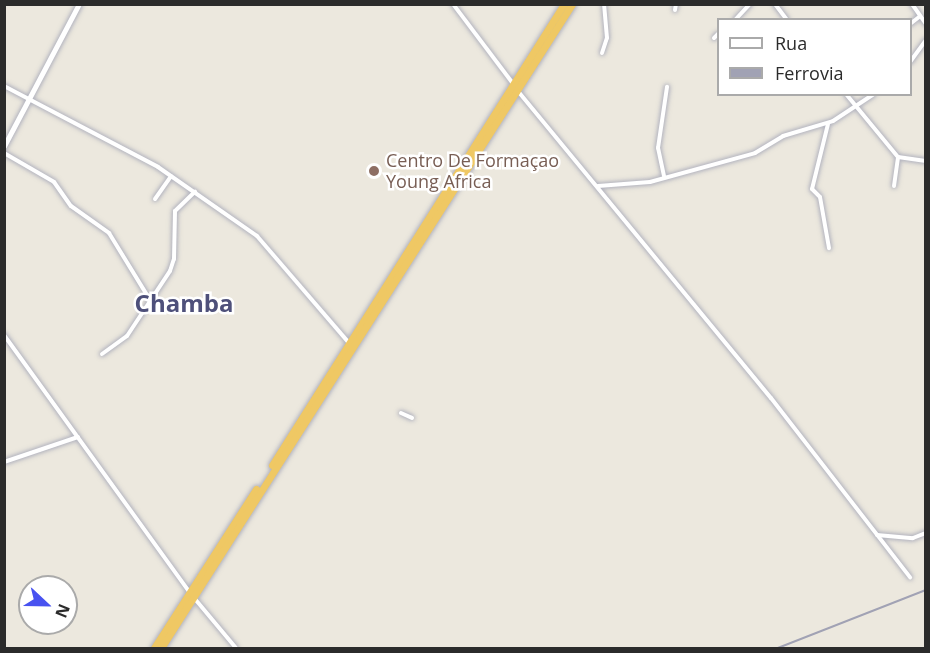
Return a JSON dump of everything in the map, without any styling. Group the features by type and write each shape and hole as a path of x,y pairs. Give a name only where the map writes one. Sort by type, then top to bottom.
{"highway":[{"path":"154,648 192,595 515,87 564,4"},
{"path":"160,648 349,343 515,87 572,4"}],"main road":[{"path":"4,146 79,4"}],"street":[{"path":"453,4 515,87 771,398 910,577"},
{"path":"602,53 607,38 604,4"},
{"path":"737,18 750,4"},
{"path":"775,4 786,18"},
{"path":"912,4 926,24"},
{"path":"912,22 919,17"},
{"path":"714,38 717,35"},
{"path":"912,59 926,40"},
{"path":"4,86 171,176 257,236 349,343"},
{"path":"664,176 658,148 667,87"},
{"path":"848,96 898,157 926,161"},
{"path":"598,186 650,182 664,176 755,153 783,136 828,124 871,96"},
{"path":"828,124 812,189 820,196 829,248"},
{"path":"4,153 54,182 71,206 109,233 150,300"},
{"path":"894,186 898,157"},
{"path":"155,199 171,176"},
{"path":"102,354 121,343 173,263 175,212 195,192"},
{"path":"4,335 192,595 236,648"},
{"path":"400,413 412,418"},
{"path":"4,462 78,437"},
{"path":"876,535 913,538 926,533"}],"railway":[{"path":"778,648 926,590"}],"place":[{"name":"Centro De Formaçao Young Africa","path":"374,171"}],"district":[{"name":"Chamba","path":"184,303"}]}
